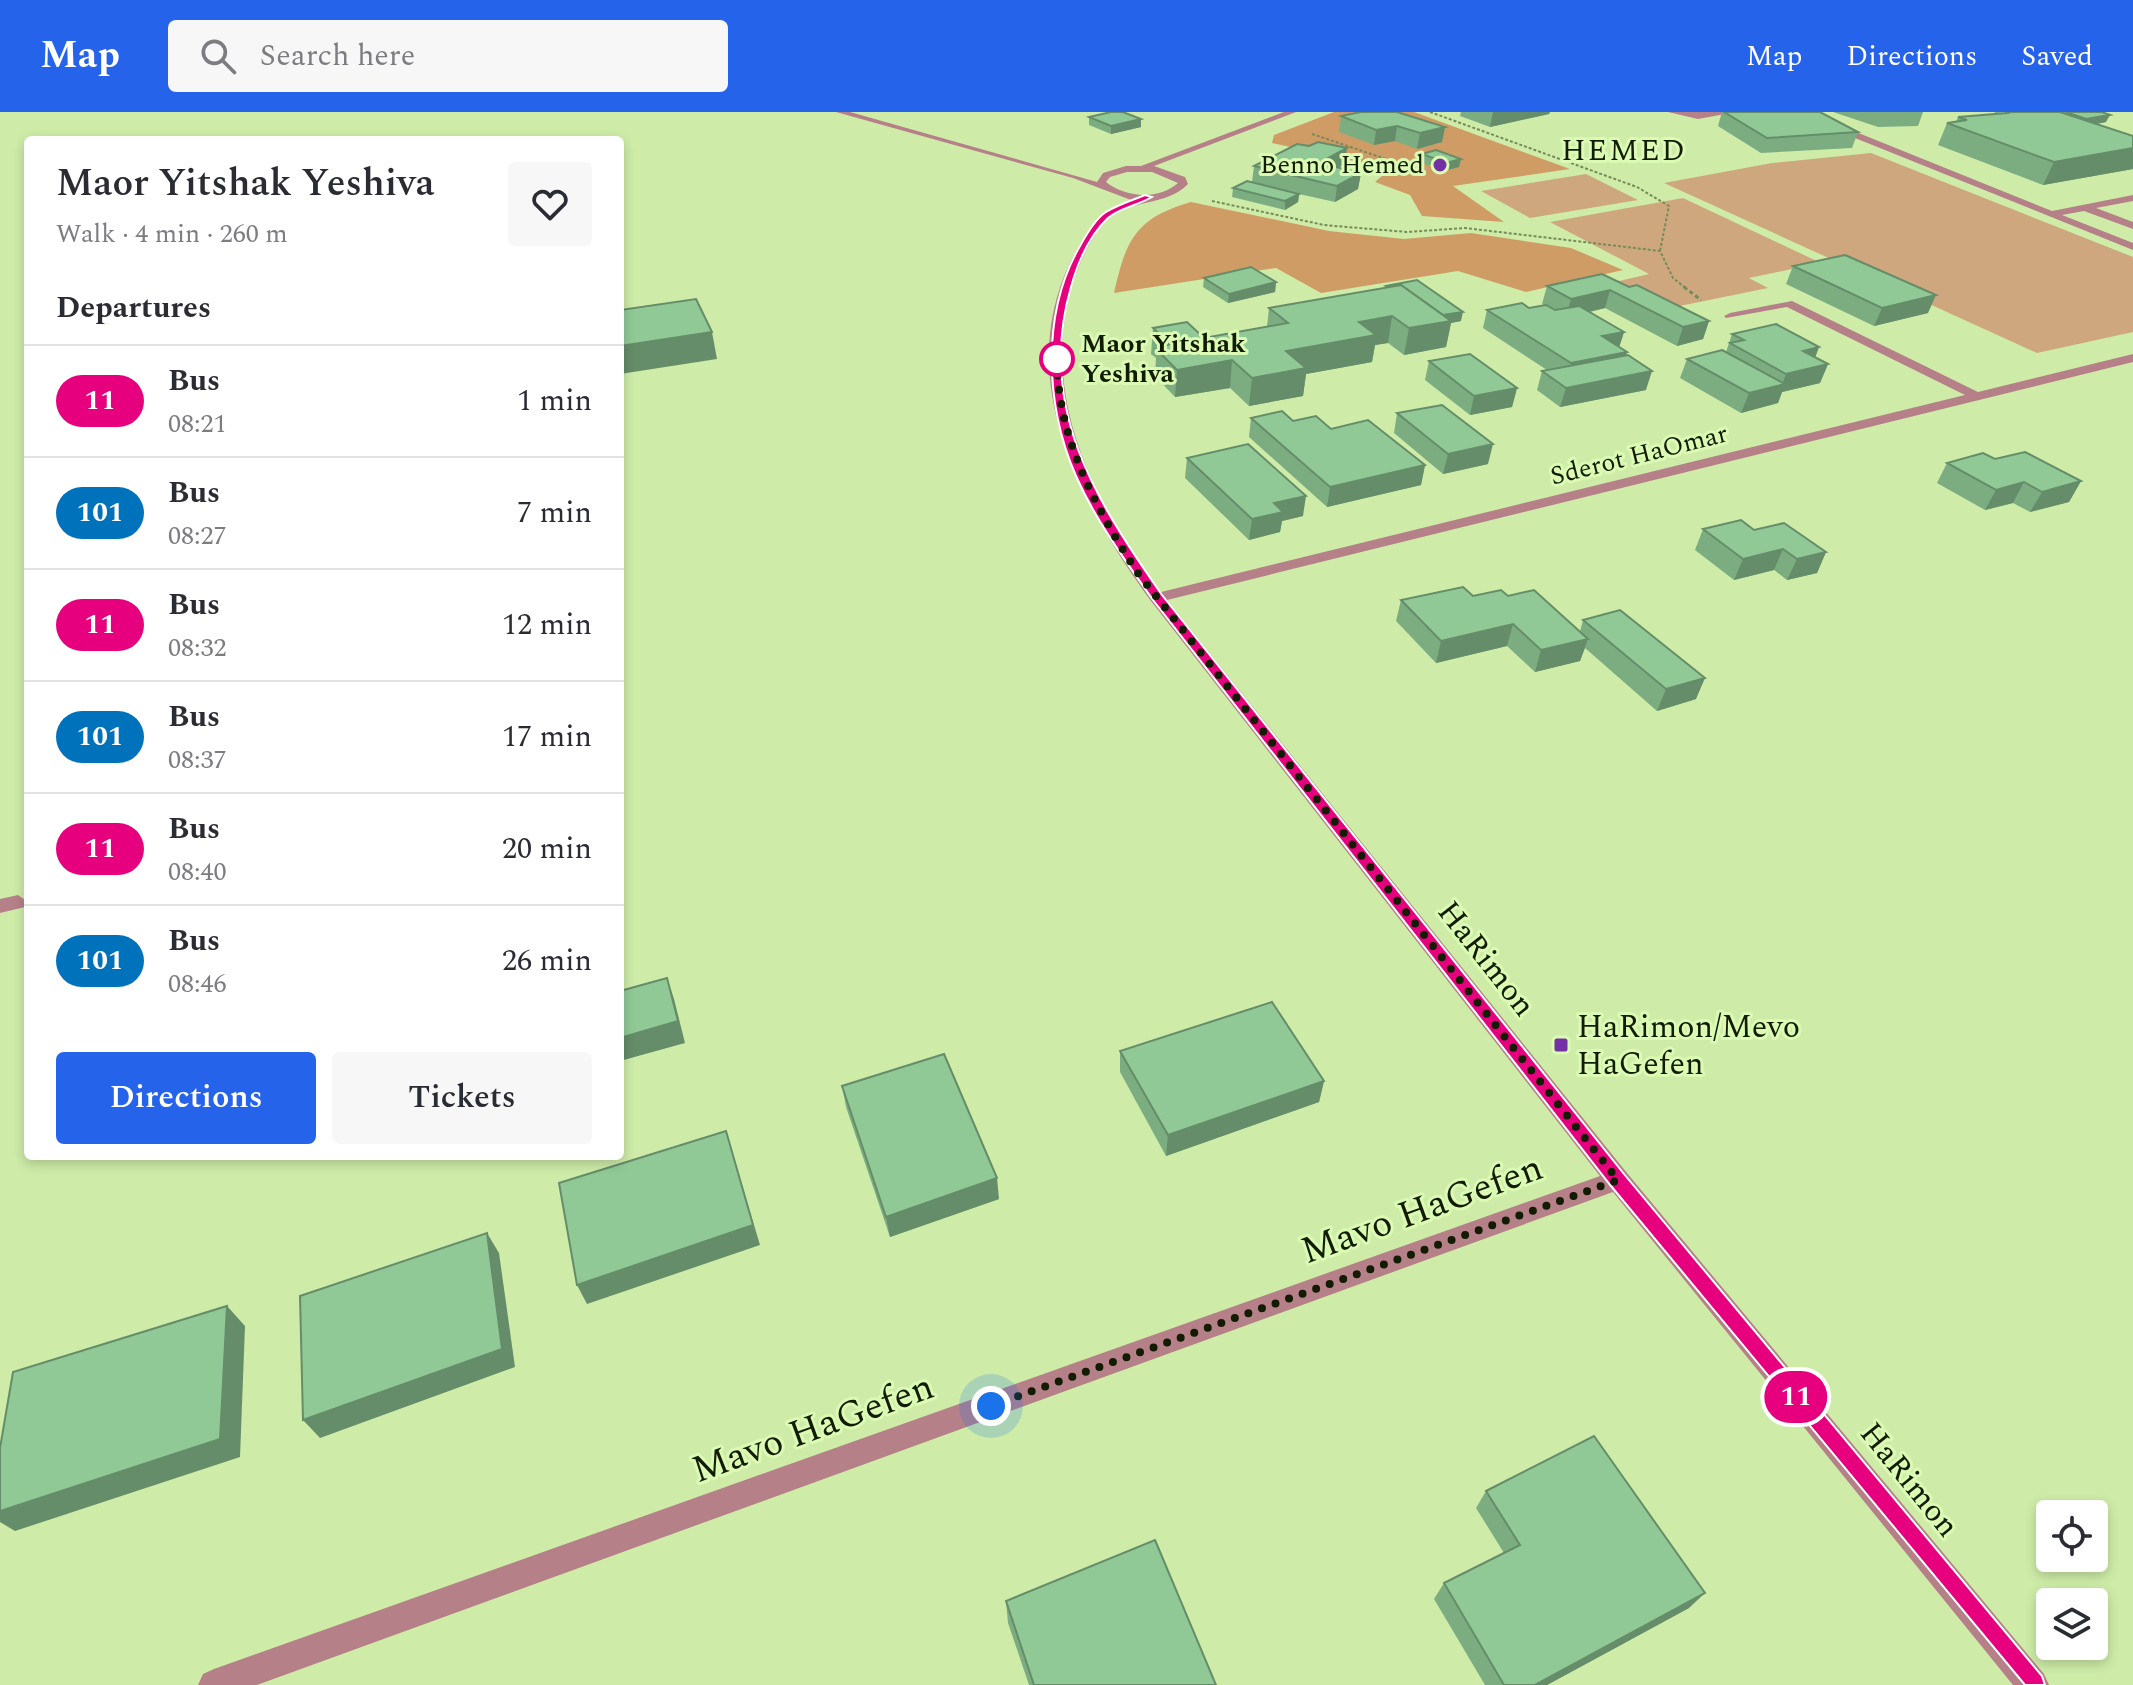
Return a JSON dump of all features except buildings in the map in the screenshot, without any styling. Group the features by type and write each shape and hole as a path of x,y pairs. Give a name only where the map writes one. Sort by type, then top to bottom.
{"street":[{"path":"840,112 1043,166 1108,190 1148,197"},
{"path":"1139,168 1292,112"},
{"path":"1672,112 1698,116 1732,112"},
{"path":"1776,112 1853,134 2133,247"},
{"path":"1107,214 1148,197 1180,189 1194,150"},
{"path":"1043,166 1089,169"},
{"path":"1101,170 1139,168 1185,171"},
{"path":"1108,190 1101,183 1106,175 1126,169"},
{"name":"HaRimon","path":"1108,190 1107,214 1079,255 1062,295 1057,372 1064,422 1080,473 1103,519 1157,598 1618,1180 2033,1685"},
{"path":"2051,214 2133,198"},
{"path":"2084,207 2133,229"},
{"path":"2109,237 2133,229"},
{"path":"1730,316 1788,303 1978,397"},
{"name":"Sderot HaOmar","path":"1157,598 2133,358"},
{"name":"Mavo HaGefen","path":"214,1685 1618,1180"}],"path":[{"path":"1430,112 1637,187 1669,206 1660,251 1673,278 1695,296 1730,316"},
{"path":"1269,119 1392,161"},
{"path":"1172,193 1324,225 1407,232 1465,228 1660,251"}],"shaded area":[{"path":"1334,112 1414,112 1570,169 1453,186 1504,222 1422,216 1410,195 1375,182 1390,169 1272,143 1274,135"},
{"path":"1871,153 2133,257 2133,332 2037,353 1664,183 1772,163"},
{"path":"1586,174 1638,200 1530,218 1481,191"},
{"path":"1683,198 1821,263 1749,278 1768,288 1665,309 1615,282 1649,274 1550,222"},
{"path":"1191,202 1329,231 1404,239 1471,233 1571,248 1623,270 1526,292 1458,271 1321,293 1276,268 1114,293 1123,258 1136,233 1157,215"}],"bus line":[{"name":"11","path":"1148,197 1107,214 1090,235 1073,265 1059,311 1057,372 1064,422 1080,473 1103,519 1157,598 1618,1180 2033,1685"}],"place":[{"name":"Benno Hemed","path":"1440,165"},
{"name":"Maor Yitshak Yeshiva","path":"1057,359"},
{"name":"HaRimon/Mevo HaGefen","path":"1561,1045"}],"district":[{"name":"HEMED","path":"1624,151"}],"route":[{"path":"991,1406 1618,1180 1137,572 1103,519 1080,473 1064,422 1057,350 1057,359"}]}
